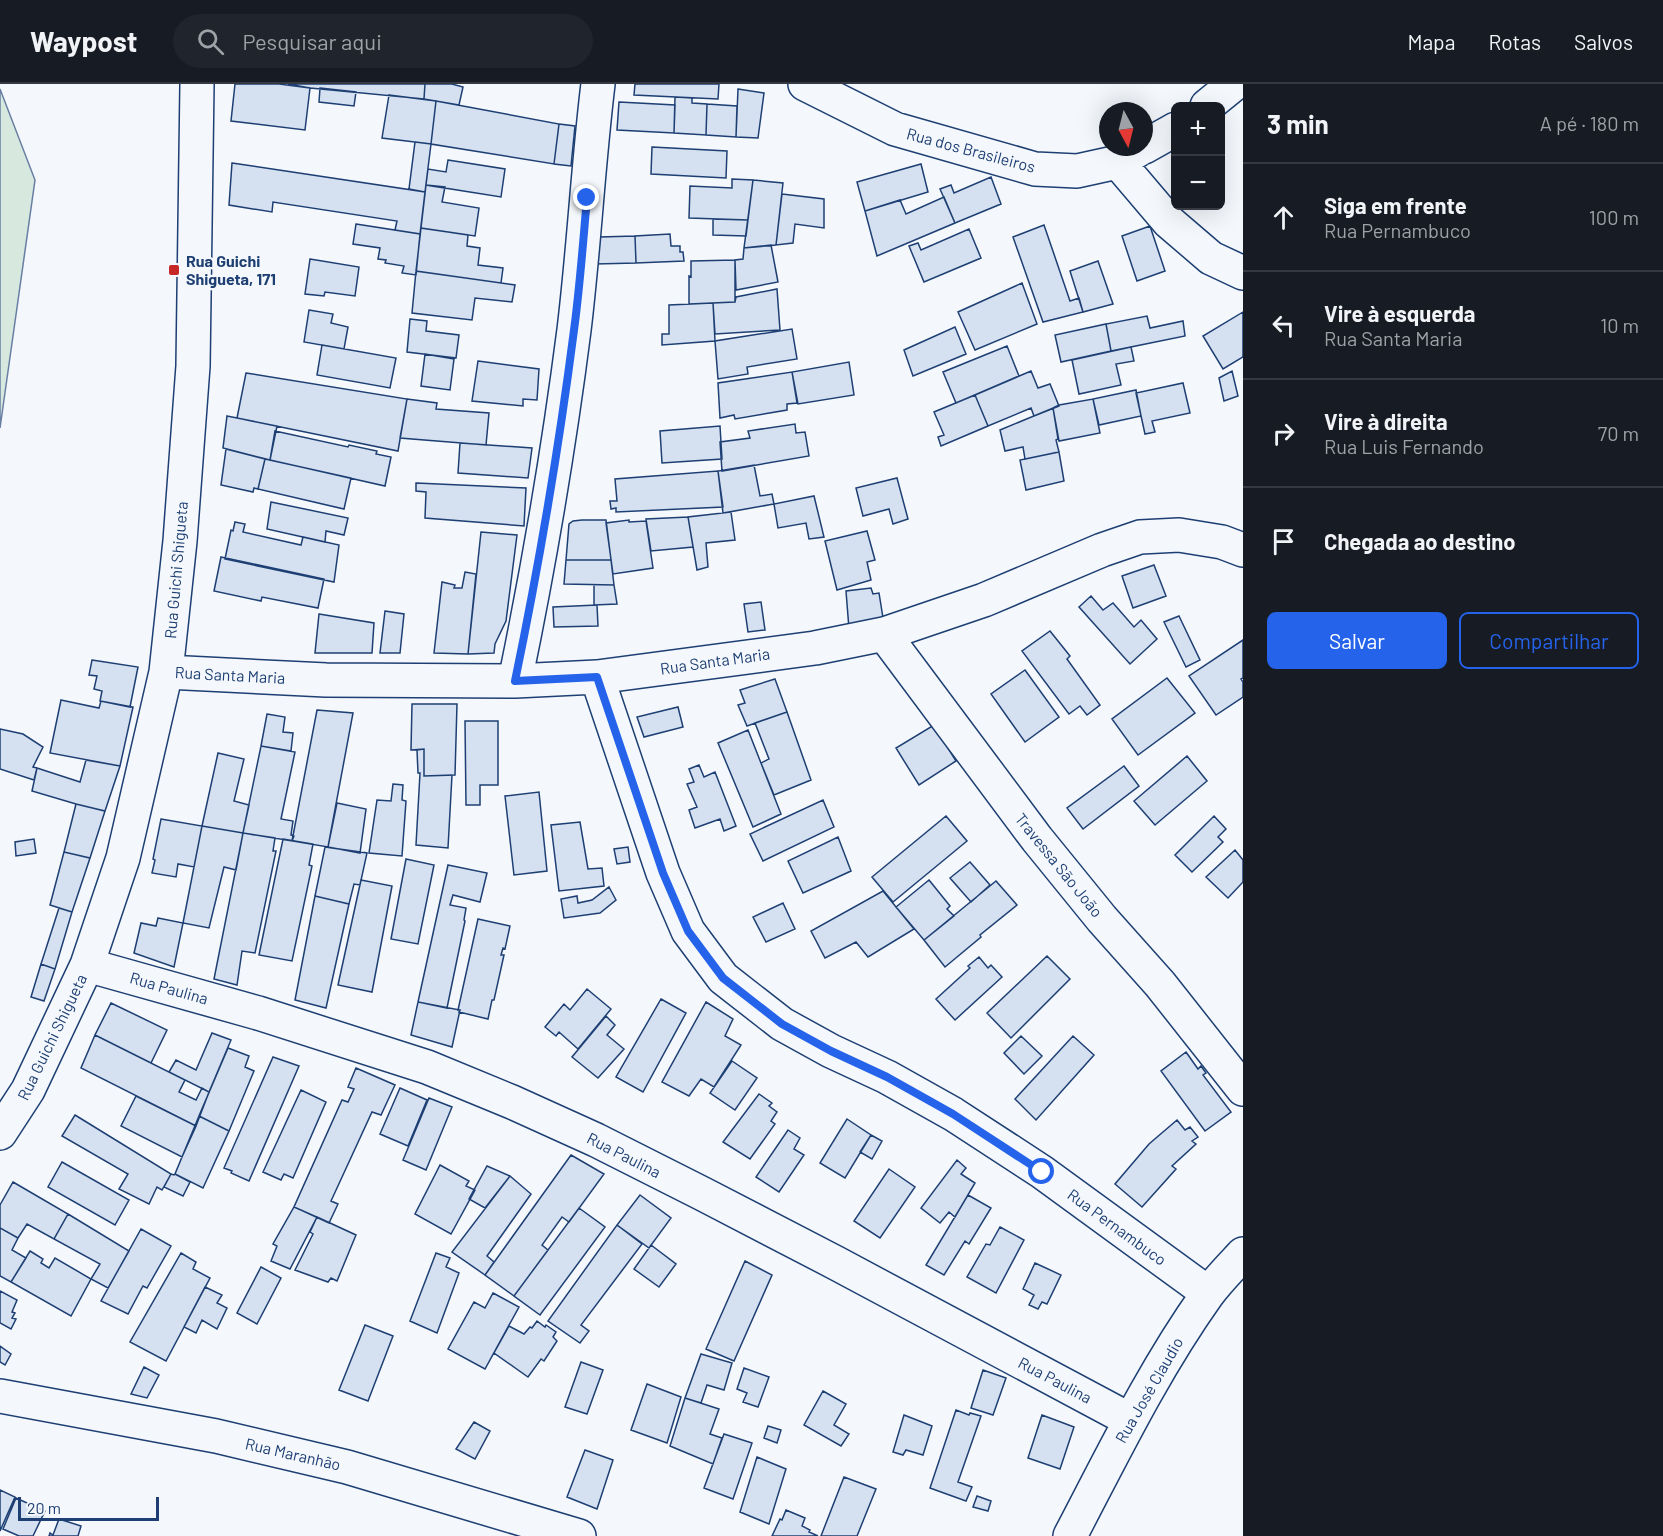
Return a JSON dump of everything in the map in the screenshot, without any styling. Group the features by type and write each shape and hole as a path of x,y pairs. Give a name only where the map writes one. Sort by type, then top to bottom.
{"street":[{"name":"Rua Guichi Shigueta","path":"0,1132 28,1090 87,965 123,858 166,672 180,541 193,366 197,84"},
{"path":"515,681 540,550 574,329 598,84"},
{"name":"Rua dos Brasileiros","path":"805,84 895,129 1035,169 1077,171 1123,156"},
{"path":"1212,102 1234,84"},
{"name":"Rua dos Brasileiros","path":"1153,142 1171,132"},
{"path":"1137,156 1169,222 1211,258 1243,273"},
{"name":"Rua Santa Maria","path":"166,672 326,680 515,681 597,677 815,648 884,634 984,600 1102,550 1140,537 1179,535 1222,542 1243,550"},
{"name":"Travessa São João","path":"884,634 1037,839 1102,919 1160,984 1243,1089"},
{"name":"Rua Pernambuco","path":"597,677 663,873 688,931 723,978 782,1024 831,1051 887,1077 953,1114 1042,1172 1208,1293"},
{"name":"Rua Paulina","path":"87,965 258,1013 427,1067 512,1102 596,1140 836,1263 1130,1420"},
{"name":"Rua José Claudio","path":"1070,1536 1130,1420 1177,1339 1208,1293 1243,1254"},
{"name":"Rua Maranhão","path":"0,1396 216,1436 347,1467 579,1536"}],"shaded area":[{"path":"0,89 35,180 0,428"}],"building":[{"path":"235,84 279,84 310,88 305,130 231,121"},
{"path":"288,84 425,84 424,99"},
{"path":"425,84 452,84 463,87 459,105 424,99"},
{"path":"635,84 719,84 718,99 634,95"},
{"path":"320,88 356,92 354,106 319,102"},
{"path":"738,89 764,93 758,138 736,137"},
{"path":"389,95 436,101 431,144 382,138"},
{"path":"675,97 692,98 692,103 707,104 706,135 674,133"},
{"path":"436,101 559,124 554,164 431,144"},
{"path":"619,102 675,105 674,133 617,130"},
{"path":"707,104 737,106 736,137 706,135"},
{"path":"559,124 575,126 571,166 554,164"},
{"path":"415,142 431,144 425,192 409,189"},
{"path":"652,147 727,151 726,178 651,174"},
{"path":"448,160 505,169 501,197 426,185 428,169 446,172"},
{"path":"232,163 425,192 420,234 395,230 397,221 273,202 272,212 229,205"},
{"path":"921,164 928,192 865,211 857,182"},
{"path":"991,177 1001,204 955,223 940,189 951,185 954,193"},
{"path":"732,179 753,180 748,220 689,218 690,186 732,188"},
{"path":"753,180 783,183 776,245 744,248"},
{"path":"426,185 445,187 442,202 479,208 475,236 421,228"},
{"path":"782,194 824,199 824,228 795,224 793,243 776,245"},
{"path":"944,197 955,223 877,256 865,211 900,200 906,214"},
{"path":"713,219 748,220 746,236 713,235"},
{"path":"356,224 420,234 416,275 402,273 404,266 385,263 386,260 378,259 380,248 353,244"},
{"path":"1044,225 1070,301 1079,298 1083,312 1043,322 1013,237"},
{"path":"1150,226 1165,271 1137,281 1122,236"},
{"path":"421,228 468,235 467,246 480,248 478,265 503,268 501,283 416,271"},
{"path":"969,229 981,258 924,282 909,246 918,243 921,250"},
{"path":"670,234 671,246 680,246 684,261 636,263 635,236"},
{"path":"635,236 636,263 595,264 599,237"},
{"path":"771,245 778,282 736,290 735,260 743,259 744,248"},
{"path":"310,259 359,267 355,296 325,292 324,296 305,294"},
{"path":"735,260 735,302 689,304 691,261"},
{"path":"1098,261 1113,304 1083,312 1070,271"},
{"path":"416,271 515,285 512,302 475,298 472,320 412,313"},
{"path":"1022,283 1037,324 975,350 958,312"},
{"path":"777,289 780,330 715,334 713,303 735,302 736,297"},
{"path":"713,303 715,341 662,345 662,334 669,334 669,305"},
{"path":"309,310 333,314 331,323 348,327 344,349 304,342"},
{"path":"1243,312 1243,357 1223,369 1203,336"},
{"path":"1147,316 1150,328 1183,321 1185,336 1111,351 1106,324"},
{"path":"410,319 427,321 426,331 459,335 456,358 407,352"},
{"path":"1106,324 1111,351 1061,362 1055,335"},
{"path":"955,327 966,354 913,376 904,350"},
{"path":"792,329 797,359 747,367 748,374 718,379 715,341"},
{"path":"322,345 396,358 390,388 317,375"},
{"path":"1007,346 1019,376 956,403 943,372"},
{"path":"1131,347 1134,361 1116,364 1121,385 1079,394 1072,360"},
{"path":"425,354 454,359 450,390 421,386"},
{"path":"478,361 539,369 537,400 523,399 523,406 472,401"},
{"path":"849,362 854,395 798,404 792,372"},
{"path":"1031,371 1038,388 1050,384 1059,406 1034,416 1031,408 988,426 975,395"},
{"path":"1232,371 1238,396 1224,401 1219,378"},
{"path":"792,372 797,403 787,404 787,410 735,419 734,415 720,418 718,383"},
{"path":"246,373 407,399 398,451 237,418"},
{"path":"1183,383 1190,413 1152,421 1155,432 1145,434 1136,393"},
{"path":"1136,390 1141,416 1099,425 1093,399"},
{"path":"975,395 988,426 941,446 938,437 944,435 934,412"},
{"path":"407,399 437,403 436,409 489,413 486,445 400,438"},
{"path":"1093,399 1100,433 1059,441 1053,408"},
{"path":"1053,408 1059,452 1025,459 1023,447 1005,451 1000,430"},
{"path":"227,416 277,426 270,460 223,448"},
{"path":"795,424 796,433 805,432 809,456 722,471 720,442 750,438 748,431"},
{"path":"720,426 722,459 662,463 660,431"},
{"path":"275,431 377,451 376,454 391,457 385,486 270,460"},
{"path":"460,443 532,448 528,478 458,473"},
{"path":"226,449 265,459 258,489 254,488 253,492 221,485"},
{"path":"1059,452 1064,481 1026,490 1020,460"},
{"path":"265,459 351,478 344,509 258,489"},
{"path":"754,465 760,496 772,494 774,504 723,513 718,471"},
{"path":"718,471 723,507 616,512 616,508 611,509 610,501 617,501 615,479"},
{"path":"897,478 908,519 893,524 889,509 863,516 856,488"},
{"path":"416,483 526,488 524,526 425,518 426,492 416,491"},
{"path":"814,496 824,537 809,539 806,523 778,528 774,504"},
{"path":"271,502 348,518 344,535 326,531 325,542 267,529"},
{"path":"731,512 735,540 706,543 708,567 697,570 688,517"},
{"path":"688,517 693,547 651,551 646,519"},
{"path":"582,520 606,520 611,560 566,560 569,524"},
{"path":"629,520 629,522 646,521 653,568 613,574 606,523"},
{"path":"235,522 245,524 243,532 301,545 303,537 339,545 334,582 225,559"},
{"path":"867,531 875,560 867,562 871,580 837,590 825,541"},
{"path":"481,532 517,535 506,621 495,644 494,653 468,654"},
{"path":"221,557 324,579 318,608 262,597 261,601 214,591"},
{"path":"566,560 611,560 614,585 564,584"},
{"path":"1154,565 1166,596 1133,608 1122,576"},
{"path":"465,572 476,574 468,654 434,653 442,582 455,585 454,588 462,588"},
{"path":"594,585 614,585 617,604 594,605"},
{"path":"871,588 873,594 879,593 884,624 849,629 846,591"},
{"path":"1091,596 1103,610 1113,603 1134,627 1141,620 1157,639 1130,664 1079,607"},
{"path":"761,602 765,630 748,632 744,604"},
{"path":"597,605 598,626 554,627 553,607"},
{"path":"385,611 404,614 400,653 380,653"},
{"path":"319,614 374,623 372,653 315,653"},
{"path":"1179,616 1200,660 1186,667 1164,622"},
{"path":"1050,631 1070,656 1067,659 1100,705 1087,715 1080,706 1069,714 1022,651"},
{"path":"1243,640 1243,678 1241,679 1243,697 1216,715 1189,676"},
{"path":"92,660 138,667 130,707 100,701 102,691 94,689 97,676 89,675"},
{"path":"1025,670 1059,717 1025,742 991,694"},
{"path":"1167,678 1195,713 1138,755 1112,719"},
{"path":"775,679 787,712 747,726 738,705 745,703 740,690"},
{"path":"61,700 99,708 101,701 133,707 120,766 50,753"},
{"path":"412,704 457,704 455,775 424,776 424,749 411,750"},
{"path":"678,707 683,727 644,737 637,717"},
{"path":"317,710 353,713 328,847 292,841"},
{"path":"787,712 811,780 774,795 761,763 769,759 755,723"},
{"path":"267,714 285,717 283,732 293,733 291,751 261,746"},
{"path":"465,721 498,721 498,785 480,785 480,805 466,805"},
{"path":"934,725 956,761 919,785 896,748"},
{"path":"0,729 23,734 43,747 33,767 37,768 34,780 0,769"},
{"path":"748,730 781,814 753,827 718,743"},
{"path":"261,746 295,752 281,819 293,821 292,841 243,833"},
{"path":"424,749 424,776 452,775 448,848 416,845 420,773 418,773 417,750"},
{"path":"218,753 244,759 234,801 249,805 243,833 202,826"},
{"path":"1187,756 1207,781 1155,825 1134,801"},
{"path":"86,760 120,766 105,811 32,791 37,768 80,782"},
{"path":"699,765 704,777 715,772 736,826 724,831 720,819 695,828 689,810 697,807 687,784 694,782 689,769"},
{"path":"1124,766 1139,786 1083,829 1067,808"},
{"path":"393,784 403,785 402,800 406,801 402,856 369,853 377,800 391,801"},
{"path":"539,792 547,871 514,875 505,796"},
{"path":"823,800 834,827 763,861 750,834"},
{"path":"337,803 366,809 360,853 328,847"},
{"path":"76,804 105,811 90,858 64,852"},
{"path":"946,816 967,841 893,902 872,877"},
{"path":"1214,816 1226,829 1218,837 1223,842 1192,872 1175,855"},
{"path":"161,819 202,826 194,867 178,864 176,877 152,873"},
{"path":"580,822 588,869 602,868 604,886 559,891 551,825"},
{"path":"202,826 243,833 236,870 224,867 209,928 183,923"},
{"path":"243,833 275,838 273,851 276,851 255,953 242,951 237,985 214,979"},
{"path":"838,837 851,871 803,893 788,861"},
{"path":"34,839 36,853 16,856 15,842"},
{"path":"283,839 313,844 309,865 312,866 292,961 259,955"},
{"path":"325,847 367,853 360,885 354,884 349,904 315,896"},
{"path":"628,847 630,862 617,864 614,849"},
{"path":"1235,850 1243,860 1243,882 1228,898 1206,877"},
{"path":"64,852 90,858 72,912 50,905"},
{"path":"406,859 434,865 418,944 391,939"},
{"path":"970,862 990,885 971,902 950,878"},
{"path":"448,865 487,873 480,902 453,895 450,905 466,908 447,1008 418,1002"},
{"path":"361,880 392,886 372,992 338,985"},
{"path":"929,880 950,906 947,909 954,916 924,940 896,907"},
{"path":"996,881 1017,905 945,967 924,940"},
{"path":"609,887 616,900 600,913 564,918 561,899 577,896 578,903 592,900"},
{"path":"883,891 914,929 868,957 856,942 825,958 811,931"},
{"path":"315,896 349,904 326,1008 295,1000"},
{"path":"783,903 795,929 766,942 753,917"},
{"path":"59,908 72,912 55,969 41,964"},
{"path":"158,918 183,923 174,967 134,953 141,923 156,926"},
{"path":"478,919 510,926 505,949 503,948 501,955 504,955 488,1019 458,1010"},
{"path":"1047,956 1070,979 1011,1038 987,1013"},
{"path":"979,957 988,968 991,965 1002,977 955,1020 936,999"},
{"path":"41,964 55,969 44,1001 31,997"},
{"path":"587,989 611,1009 578,1049 559,1032 556,1036 545,1027 564,1004 570,1010"},
{"path":"661,999 686,1013 643,1092 616,1077"},
{"path":"418,1002 460,1010 452,1047 411,1035"},
{"path":"706,1002 733,1019 725,1036 741,1045 714,1087 701,1079 689,1096 662,1082"},
{"path":"111,1003 167,1030 151,1063 95,1035"},
{"path":"606,1016 615,1025 607,1035 624,1049 598,1078 572,1057"},
{"path":"212,1033 231,1040 209,1092 169,1072 176,1060 196,1070"},
{"path":"95,1035 185,1080 179,1092 196,1100 202,1088 209,1092 196,1126 81,1068"},
{"path":"1021,1036 1042,1056 1024,1074 1004,1053"},
{"path":"1073,1036 1094,1055 1036,1120 1015,1099"},
{"path":"228,1048 249,1056 245,1067 254,1071 229,1131 199,1116"},
{"path":"1186,1052 1198,1069 1201,1066 1206,1073 1203,1075 1231,1112 1205,1131 1161,1071"},
{"path":"273,1057 299,1066 249,1181 224,1168"},
{"path":"732,1061 757,1078 735,1110 710,1093"},
{"path":"356,1068 395,1085 381,1115 372,1112 331,1201 338,1204 329,1223 294,1207 342,1100 348,1102 354,1089 348,1087"},
{"path":"400,1088 427,1100 408,1146 380,1134"},
{"path":"301,1090 326,1102 293,1178 284,1174 281,1180 263,1172"},
{"path":"759,1094 772,1103 769,1106 777,1112 771,1121 775,1124 750,1159 723,1142"},
{"path":"136,1096 196,1126 182,1157 121,1126"},
{"path":"429,1098 452,1107 426,1170 403,1160"},
{"path":"75,1115 171,1174 162,1190 157,1187 149,1204 119,1189 128,1174 62,1136"},
{"path":"199,1116 229,1131 203,1188 175,1174"},
{"path":"847,1119 871,1135 845,1178 820,1163"},
{"path":"1177,1120 1185,1130 1190,1127 1198,1137 1192,1141 1196,1144 1172,1166 1176,1169 1142,1207 1115,1184 1149,1144"},
{"path":"788,1130 800,1138 794,1149 804,1155 779,1192 756,1177"},
{"path":"871,1135 882,1141 872,1159 860,1152"},
{"path":"571,1155 604,1174 569,1222 562,1217 542,1245 548,1250 514,1296 485,1275"},
{"path":"957,1160 966,1168 961,1174 975,1183 955,1217 949,1212 940,1223 921,1208"},
{"path":"62,1162 129,1200 115,1225 48,1187"},
{"path":"440,1165 469,1181 466,1186 475,1190 451,1234 415,1214"},
{"path":"487,1166 510,1176 485,1208 469,1199"},
{"path":"889,1169 915,1187 880,1238 854,1221"},
{"path":"171,1174 190,1182 183,1196 164,1187"},
{"path":"510,1176 531,1194 487,1256 494,1262 485,1275 452,1252"},
{"path":"13,1182 68,1214 54,1239 27,1224 18,1238 0,1228 0,1205"},
{"path":"640,1195 671,1218 649,1248 617,1225"},
{"path":"968,1195 991,1208 969,1244 965,1241 944,1275 926,1265"},
{"path":"294,1207 317,1217 290,1269 271,1261 277,1246 273,1244"},
{"path":"579,1208 605,1227 540,1315 514,1296"},
{"path":"68,1214 129,1251 108,1288 91,1279 100,1264 54,1239"},
{"path":"317,1217 356,1235 337,1281 331,1278 328,1282 295,1270 313,1234 310,1232"},
{"path":"617,1225 642,1244 581,1325 589,1331 580,1343 548,1321"},
{"path":"1000,1227 1024,1240 996,1293 967,1277 986,1244 990,1245"},
{"path":"0,1228 18,1238 12,1250 26,1258 11,1282 0,1276"},
{"path":"141,1229 171,1246 147,1288 143,1286 128,1314 101,1301"},
{"path":"651,1245 676,1264 659,1287 634,1269"},
{"path":"30,1251 43,1259 41,1263 49,1268 55,1258 91,1279 71,1316 11,1282"},
{"path":"181,1253 196,1262 193,1269 210,1278 166,1361 130,1342"},
{"path":"436,1253 450,1258 446,1267 459,1273 437,1333 410,1321"},
{"path":"745,1261 772,1275 734,1361 706,1349"},
{"path":"1035,1263 1061,1275 1047,1304 1042,1302 1038,1309 1029,1305 1034,1295 1023,1289"},
{"path":"261,1267 281,1278 257,1324 237,1313"},
{"path":"205,1287 222,1295 217,1303 227,1308 217,1329 202,1320 196,1333 184,1327"},
{"path":"0,1291 17,1300 12,1312 15,1313 12,1318 16,1319 11,1329 0,1323"},
{"path":"493,1293 519,1307 485,1369 448,1349 474,1302 485,1308"},
{"path":"537,1321 556,1332 553,1337 557,1341 544,1361 541,1359 528,1377 494,1353 509,1326 524,1334"},
{"path":"365,1325 393,1336 368,1401 339,1390"},
{"path":"0,1346 11,1354 5,1365 0,1362"},
{"path":"701,1354 732,1363 724,1390 707,1385 701,1403 685,1398"},
{"path":"581,1362 603,1370 587,1414 565,1407"},
{"path":"144,1367 159,1375 147,1398 131,1394"},
{"path":"744,1368 769,1377 758,1407 743,1402 747,1393 737,1389"},
{"path":"983,1370 1006,1378 993,1415 971,1408"},
{"path":"647,1384 681,1397 667,1443 631,1430"},
{"path":"823,1391 846,1404 834,1425 849,1434 841,1446 804,1425"},
{"path":"685,1398 719,1409 710,1434 722,1438 713,1464 670,1446"},
{"path":"956,1410 969,1415 970,1413 981,1416 958,1482 972,1487 966,1501 930,1488"},
{"path":"904,1415 932,1426 923,1455 906,1450 903,1455 893,1452"},
{"path":"1042,1415 1074,1427 1060,1469 1028,1458"},
{"path":"474,1422 490,1431 475,1459 456,1449"},
{"path":"768,1426 781,1430 777,1443 764,1438"},
{"path":"724,1434 752,1443 733,1499 704,1488"},
{"path":"585,1450 613,1460 597,1509 567,1497"},
{"path":"757,1457 786,1469 769,1524 740,1512"},
{"path":"844,1477 876,1489 857,1536 821,1536"},
{"path":"0,1490 15,1497 0,1531"},
{"path":"977,1496 991,1501 988,1511 973,1507"},
{"path":"16,1498 45,1511 33,1536 19,1536 3,1529"},
{"path":"786,1510 805,1518 802,1526 818,1536 772,1536"},
{"path":"59,1519 81,1526 78,1536 49,1536 50,1533 53,1535"}],"place":[{"name":"Rua Guichi Shigueta, 171","path":"174,270"}],"route":[{"path":"587,198 574,329 553,474 533,594 515,681 597,677 663,873 688,931 723,978 782,1024 831,1051 887,1077 953,1114 1042,1172"}]}
